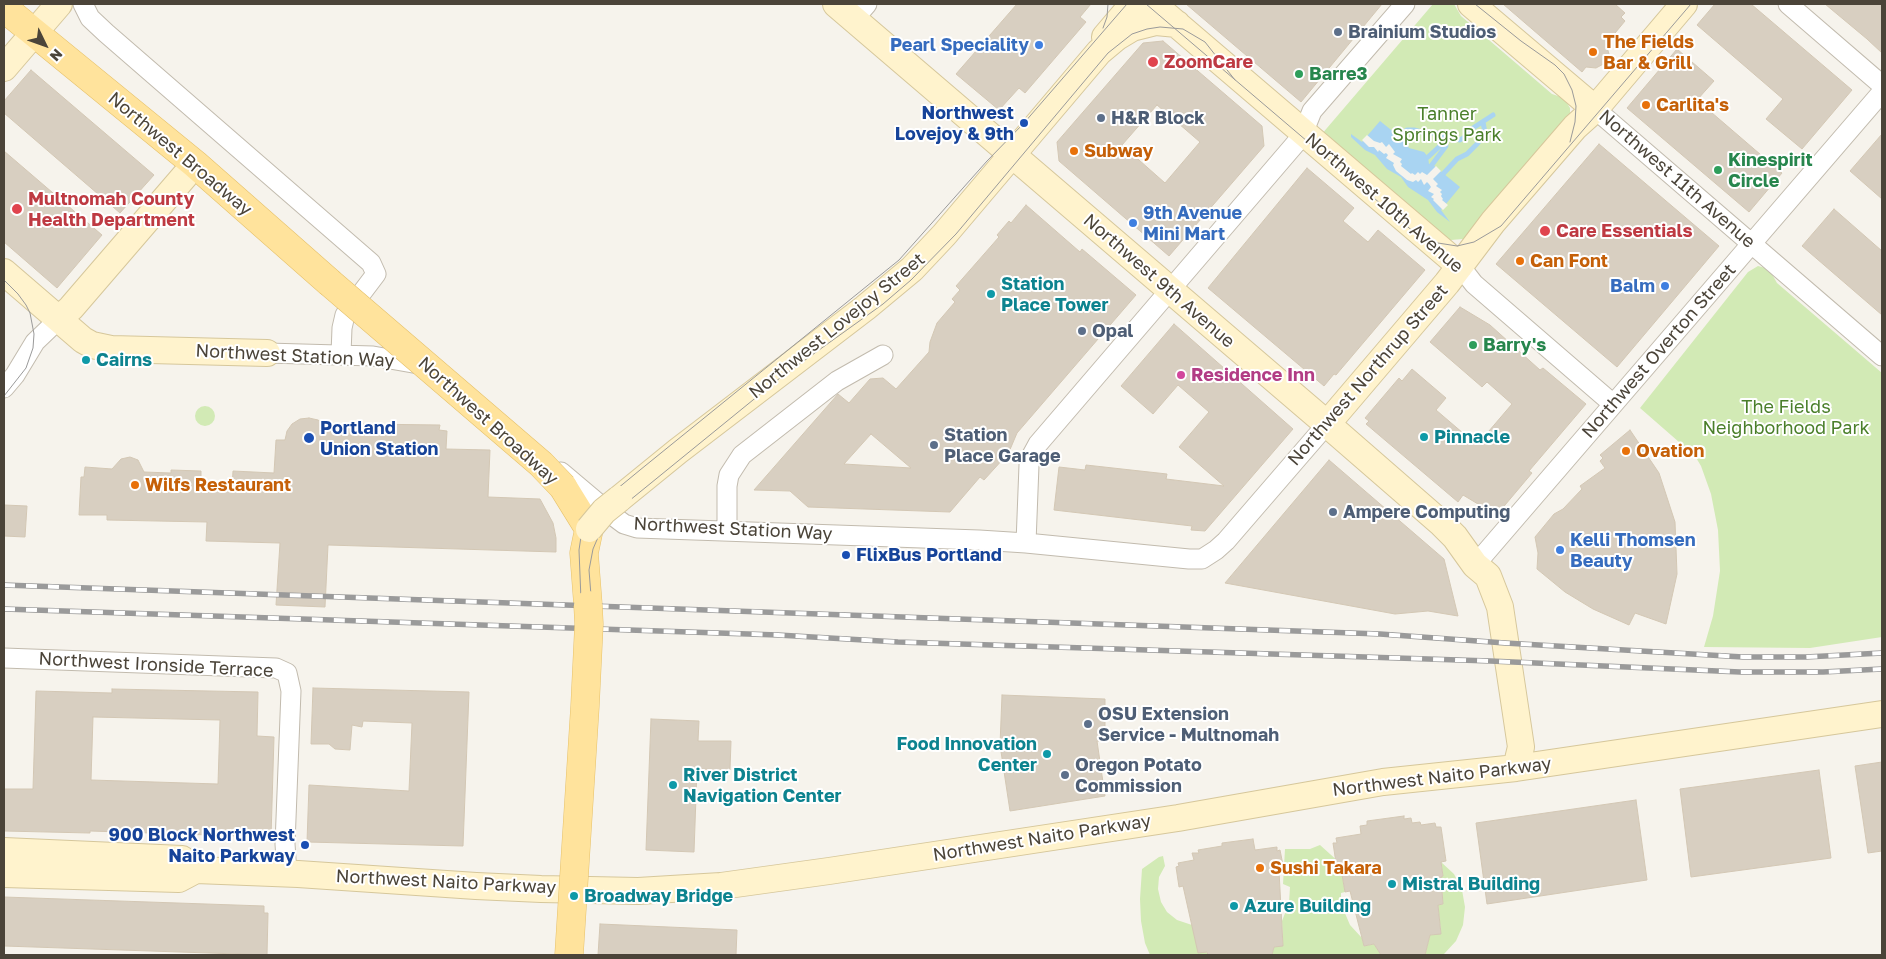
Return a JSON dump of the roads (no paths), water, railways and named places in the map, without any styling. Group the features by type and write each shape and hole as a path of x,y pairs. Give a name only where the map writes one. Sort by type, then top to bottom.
{"main road":[{"path":"4,68 59,4"},
{"path":"1102,44 1110,23 1114,4"},
{"name":"Northwest Lovejoy Street","path":"589,529 610,506 678,450 865,308 912,269 935,246 1012,154 1133,4"},
{"name":"Northwest 10th Avenue","path":"1153,4 1460,266"},
{"name":"Northwest 11th Avenue","path":"1471,4 1594,109"},
{"name":"Northwest Northrup Street","path":"1327,424 1460,266 1494,222 1684,4"},
{"name":"Northwest Broadway","path":"4,8 195,164 541,464 563,487 589,529"},
{"name":"Northwest 9th Avenue","path":"852,9 1012,154 1327,424 1448,530 1461,544 1475,566 1488,576 1502,619 1521,746 1516,768"},
{"name":"Northwest Lovejoy Street","path":"1102,44 1132,28 1156,22 1177,24"},
{"path":"59,319 71,308 195,164"},
{"name":"Northwest Station Way","path":"4,272 83,340 100,347 267,353"},
{"path":"569,955 588,630 584,553 589,529"},
{"name":"Northwest Naito Parkway","path":"4,874 179,879 196,870 287,873 532,888 638,891 721,886 1178,818 1383,782 1516,768 1882,714"},
{"name":"Northwest Naito Parkway","path":"4,851 182,859 196,870"}],"street":[{"path":"83,4 90,18 106,33 371,263 376,274 346,315 342,328 341,354"},
{"path":"1026,543 1029,466 1038,444 1304,133 1312,111 1405,4"},
{"path":"1788,4 1882,85"},
{"name":"Northwest Overton Street","path":"1475,566 1882,92"},
{"name":"Northwest 11th Avenue","path":"1594,109 1882,356"},
{"name":"Northwest 10th Avenue","path":"1460,266 1474,284 1613,404"},
{"path":"4,388 35,342 59,319"},
{"name":"Northwest Station Way","path":"267,353 373,356 412,363 449,376 479,399 612,515 629,526 637,528 1026,543 1202,559"},
{"path":"727,530 727,486 729,475 742,455 837,381 883,355"},
{"name":"Northwest Northrup Street","path":"1202,559 1226,541 1327,424"},
{"name":"Northwest Ironside Terrace","path":"4,658 276,668 287,673 291,691 286,844 287,873"}],"water":[{"path":"1380,121 1403,137 1409,148 1424,152 1428,157 1429,164 1433,165 1460,187 1441,210 1450,222 1437,212 1428,200 1408,187 1401,177 1387,169 1375,155 1365,150 1351,137 1351,134 1362,142"}],"waterway":[{"path":"1428,157 1440,146 1443,136 1460,140 1471,133 1473,128 1493,115"},
{"path":"1443,174 1457,159 1467,154 1477,144 1485,133 1483,122"},
{"path":"1400,135 1407,130 1414,130 1436,133 1443,136 1446,146 1431,166"}],"tram line":[{"path":"1103,28 1107,17 1108,4"},
{"path":"575,795 583,650 579,550 582,530 587,519 606,498 899,260 987,161 1024,123 1127,4"},
{"path":"1146,4 1415,233 1438,243 1457,246 1474,242 1501,226 1691,4"},
{"path":"1475,4 1521,41 1555,65 1564,74 1572,90 1576,106 1575,122 1570,142"},
{"path":"573,955 593,621 589,570 593,549 602,528 624,505 780,378 883,304 911,280 956,234 1108,53 1132,34 1160,27 1183,29 1205,42 1235,80"},
{"path":"4,280 26,305 30,313 34,334 33,348 26,368 4,396"},
{"path":"565,955 568,915"}],"railway":[{"path":"4,585 1380,634 1743,657 1806,657 1882,653"},
{"path":"4,609 778,635 898,642 1490,661 1740,672 1823,672 1882,669"}],"place":[{"name":"Brainium Studios","path":"1338,32"},
{"name":"Pearl Speciality","path":"1039,45"},
{"name":"The Fields Bar & Grill","path":"1593,52"},
{"name":"ZoomCare","path":"1153,62"},
{"name":"Barre3","path":"1299,74"},
{"name":"Carlita's","path":"1646,105"},
{"name":"H&R Block","path":"1101,118"},
{"name":"Northwest Lovejoy & 9th","path":"1024,123"},
{"name":"Subway","path":"1074,151"},
{"name":"Kinespirit Circle","path":"1718,170"},
{"name":"Multnomah County Health Department","path":"17,209"},
{"name":"9th Avenue Mini Mart","path":"1133,223"},
{"name":"Care Essentials","path":"1545,231"},
{"name":"Can Font","path":"1520,261"},
{"name":"Balm","path":"1665,286"},
{"name":"Station Place Tower","path":"991,294"},
{"name":"Opal","path":"1082,331"},
{"name":"Barry's","path":"1473,345"},
{"name":"Cairns","path":"86,360"},
{"name":"Residence Inn","path":"1181,375"},
{"name":"Pinnacle","path":"1424,437"},
{"name":"Portland Union Station","path":"309,438"},
{"name":"Station Place Garage","path":"934,445"},
{"name":"Ovation","path":"1626,451"},
{"name":"Wilfs Restaurant","path":"135,485"},
{"name":"Ampere Computing","path":"1333,512"},
{"name":"Kelli Thomsen Beauty","path":"1560,550"},
{"name":"FlixBus Portland","path":"846,555"},
{"name":"OSU Extension Service - Multnomah","path":"1088,724"},
{"name":"Food Innovation Center","path":"1047,754"},
{"name":"Oregon Potato Commission","path":"1065,775"},
{"name":"River District Navigation Center","path":"673,785"},
{"name":"900 Block Northwest Naito Parkway","path":"305,845"},
{"name":"Sushi Takara","path":"1260,868"},
{"name":"Mistral Building","path":"1392,884"},
{"name":"Broadway Bridge","path":"574,896"},
{"name":"Azure Building","path":"1234,906"}],"park label":[{"name":"Tanner Springs Park","path":"1447,124"},
{"name":"The Fields Neighborhood Park","path":"1786,417"}]}
